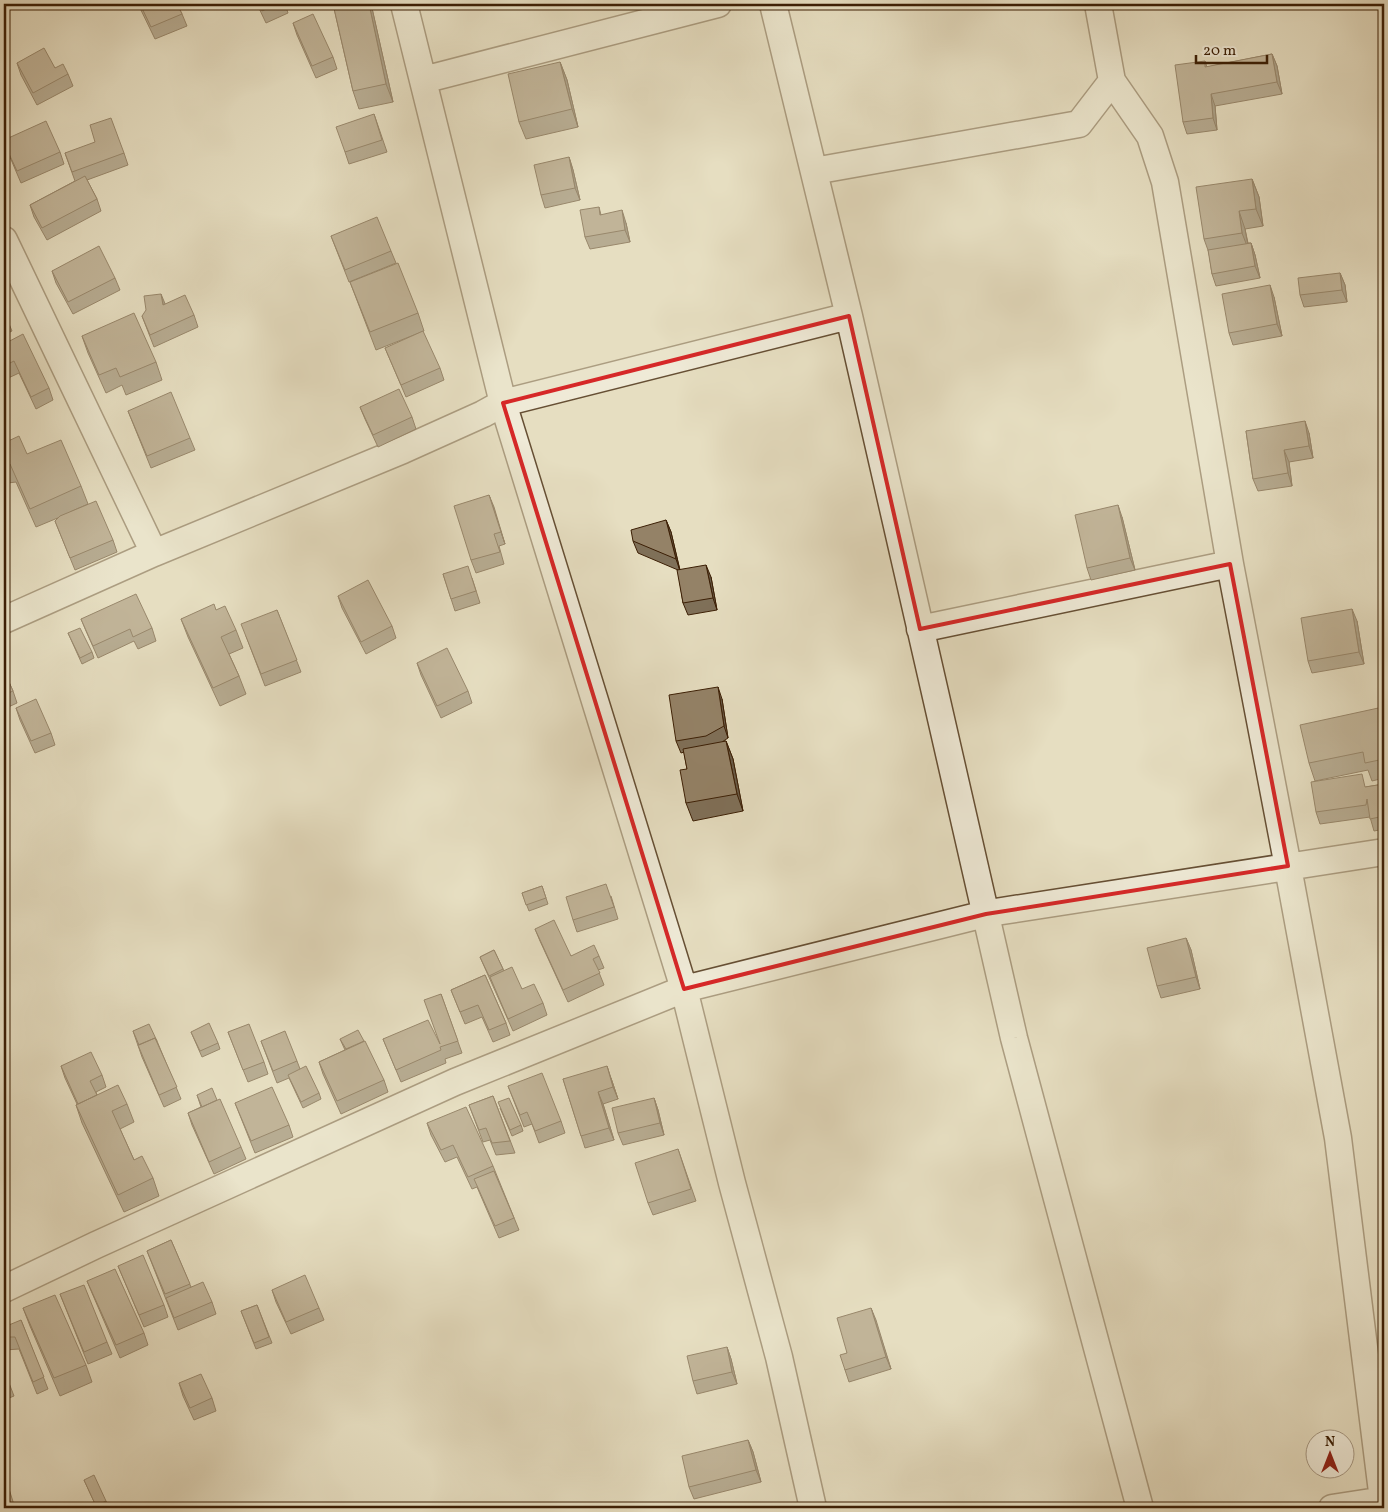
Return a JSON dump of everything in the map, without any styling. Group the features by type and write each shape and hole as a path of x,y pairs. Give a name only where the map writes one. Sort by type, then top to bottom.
{"street":[{"path":"404,4 503,403 684,989 732,1183 780,1357 813,1508"},
{"path":"423,80 718,4"},
{"path":"773,4 849,316 1016,1047 1140,1508"},
{"path":"1098,4 1112,81 1150,136 1165,182 1230,564 1338,1138 1383,1500 1332,1508"},
{"path":"814,171 1079,124 1112,81"},
{"path":"4,240 154,553"},
{"path":"4,620 154,553 403,450 503,403 849,316"},
{"path":"920,629 1230,564"},
{"path":"4,1289 96,1245 455,1082 684,989 986,914 1384,852"}],"highlighted area":[{"path":"849,316 920,629 1230,564 1288,866 986,914 684,989 503,403"}],"building":[{"path":"140,4 177,4 182,14 151,27"},
{"path":"259,4 277,4 262,11"},
{"path":"333,4 369,4 386,84 353,91"},
{"path":"313,14 333,57 312,66 293,23"},
{"path":"44,48 55,68 63,64 68,74 33,93 17,63"},
{"path":"1272,54 1277,82 1211,94 1213,118 1183,122 1175,65 1205,61 1205,67"},
{"path":"560,62 572,109 519,122 508,74"},
{"path":"374,114 382,140 345,152 336,127"},
{"path":"111,118 124,153 72,172 65,153 95,142 90,125"},
{"path":"46,121 60,152 17,171 4,140"},
{"path":"569,157 575,188 541,195 534,165"},
{"path":"85,176 97,199 42,228 30,205"},
{"path":"1252,179 1256,209 1239,211 1242,233 1204,239 1196,187"},
{"path":"599,207 600,215 622,210 625,230 585,237 580,210"},
{"path":"377,217 391,251 345,270 331,236"},
{"path":"1251,243 1255,266 1212,274 1208,250"},
{"path":"99,246 115,278 68,302 52,271"},
{"path":"398,263 418,313 370,332 350,282"},
{"path":"1340,273 1342,290 1300,295 1298,278"},
{"path":"1270,285 1277,324 1229,333 1222,294"},
{"path":"161,294 163,305 185,295 194,315 150,335 142,316 146,310 144,296"},
{"path":"134,313 156,362 120,377 116,368 99,375 82,336"},
{"path":"423,331 440,368 401,385 385,348"},
{"path":"23,334 49,388 31,397 14,361 4,366 4,344"},
{"path":"399,389 412,417 373,435 360,407"},
{"path":"171,392 190,438 147,456 128,411"},
{"path":"1305,421 1309,446 1284,450 1288,473 1253,479 1246,431"},
{"path":"19,436 27,454 61,440 81,486 30,509 10,464 4,465 4,443"},
{"path":"489,495 501,532 494,534 500,552 471,560 454,506"},
{"path":"96,501 113,540 70,558 55,521 60,516"},
{"path":"1118,505 1130,558 1087,568 1075,515"},
{"path":"666,520 676,559 633,541 631,530"},
{"path":"706,565 713,598 683,603 677,570"},
{"path":"468,566 476,591 451,599 443,574"},
{"path":"368,580 392,626 361,642 338,596"},
{"path":"136,594 152,628 133,637 130,629 93,646 81,619"},
{"path":"214,604 216,610 225,606 236,630 221,637 239,676 213,688 181,619"},
{"path":"1352,609 1359,652 1308,661 1301,618"},
{"path":"277,610 297,660 261,674 241,624"},
{"path":"80,628 92,652 80,658 68,633"},
{"path":"447,648 468,691 437,706 417,663"},
{"path":"4,671 13,691 4,695"},
{"path":"718,687 724,726 706,736 676,741 669,695"},
{"path":"36,699 51,733 31,741 16,708"},
{"path":"1383,707 1384,759 1365,763 1363,752 1309,763 1300,725"},
{"path":"726,741 737,794 686,803 680,770 687,769 683,749"},
{"path":"1362,774 1365,787 1384,784 1384,816 1370,819 1367,799 1366,805 1316,812 1311,782"},
{"path":"606,884 614,907 573,920 566,897"},
{"path":"542,886 546,898 526,905 522,893"},
{"path":"554,920 571,956 594,945 599,956 593,959 600,973 563,990 535,929"},
{"path":"1186,938 1196,977 1157,986 1147,948"},
{"path":"494,950 503,969 489,976 480,957"},
{"path":"512,967 522,989 534,984 543,1003 508,1019 490,977"},
{"path":"485,975 506,1023 489,1030 478,1005 460,1012 451,990"},
{"path":"441,994 458,1041 440,1047 441,1050 396,1070 383,1039 428,1020 440,1044 424,1000"},
{"path":"209,1023 218,1043 200,1051 191,1032"},
{"path":"149,1024 157,1041 155,1038 139,1045 133,1031"},
{"path":"249,1024 264,1062 243,1070 228,1032"},
{"path":"358,1030 364,1041 346,1049 340,1039"},
{"path":"285,1031 297,1061 273,1071 261,1041"},
{"path":"155,1038 177,1087 159,1095 138,1045"},
{"path":"365,1041 384,1080 337,1101 319,1062"},
{"path":"91,1052 102,1075 90,1081 97,1095 78,1104 61,1066"},
{"path":"306,1066 319,1093 301,1102 288,1075"},
{"path":"607,1066 613,1087 598,1092 609,1128 581,1136 563,1079"},
{"path":"542,1073 561,1121 535,1131 527,1112 520,1115 508,1086"},
{"path":"118,1085 127,1104 112,1111 134,1160 142,1156 153,1178 118,1195 76,1105"},
{"path":"272,1087 289,1125 251,1141 235,1103"},
{"path":"212,1088 217,1100 202,1107 197,1095"},
{"path":"493,1096 510,1141 492,1143 486,1128 479,1130 469,1105"},
{"path":"509,1098 521,1125 510,1130 498,1102"},
{"path":"654,1098 660,1123 618,1133 612,1108"},
{"path":"220,1099 241,1147 209,1162 188,1113"},
{"path":"466,1107 493,1166 468,1177 453,1145 441,1150 427,1123"},
{"path":"678,1149 691,1189 648,1203 635,1163"},
{"path":"494,1171 514,1218 495,1226 474,1179"},
{"path":"171,1240 190,1284 165,1294 147,1251"},
{"path":"143,1255 164,1305 139,1315 118,1266"},
{"path":"115,1269 144,1333 116,1345 87,1281"},
{"path":"305,1275 319,1308 286,1322 272,1290"},
{"path":"203,1282 212,1302 174,1318 166,1298"},
{"path":"84,1285 107,1342 84,1352 60,1294"},
{"path":"55,1295 86,1365 54,1378 23,1308"},
{"path":"257,1305 269,1337 254,1343 241,1311"},
{"path":"871,1308 886,1357 845,1370 840,1355 847,1353 837,1318"},
{"path":"21,1320 44,1377 33,1382 15,1337 4,1337 4,1327"},
{"path":"727,1347 732,1372 693,1381 687,1356"},
{"path":"4,1370 9,1384 4,1386"},
{"path":"201,1374 212,1398 190,1408 179,1383"},
{"path":"748,1440 756,1470 689,1487 682,1456"},
{"path":"94,1475 106,1501 96,1506 84,1480"},
{"path":"9,1489 15,1508 4,1508 4,1491"}]}
